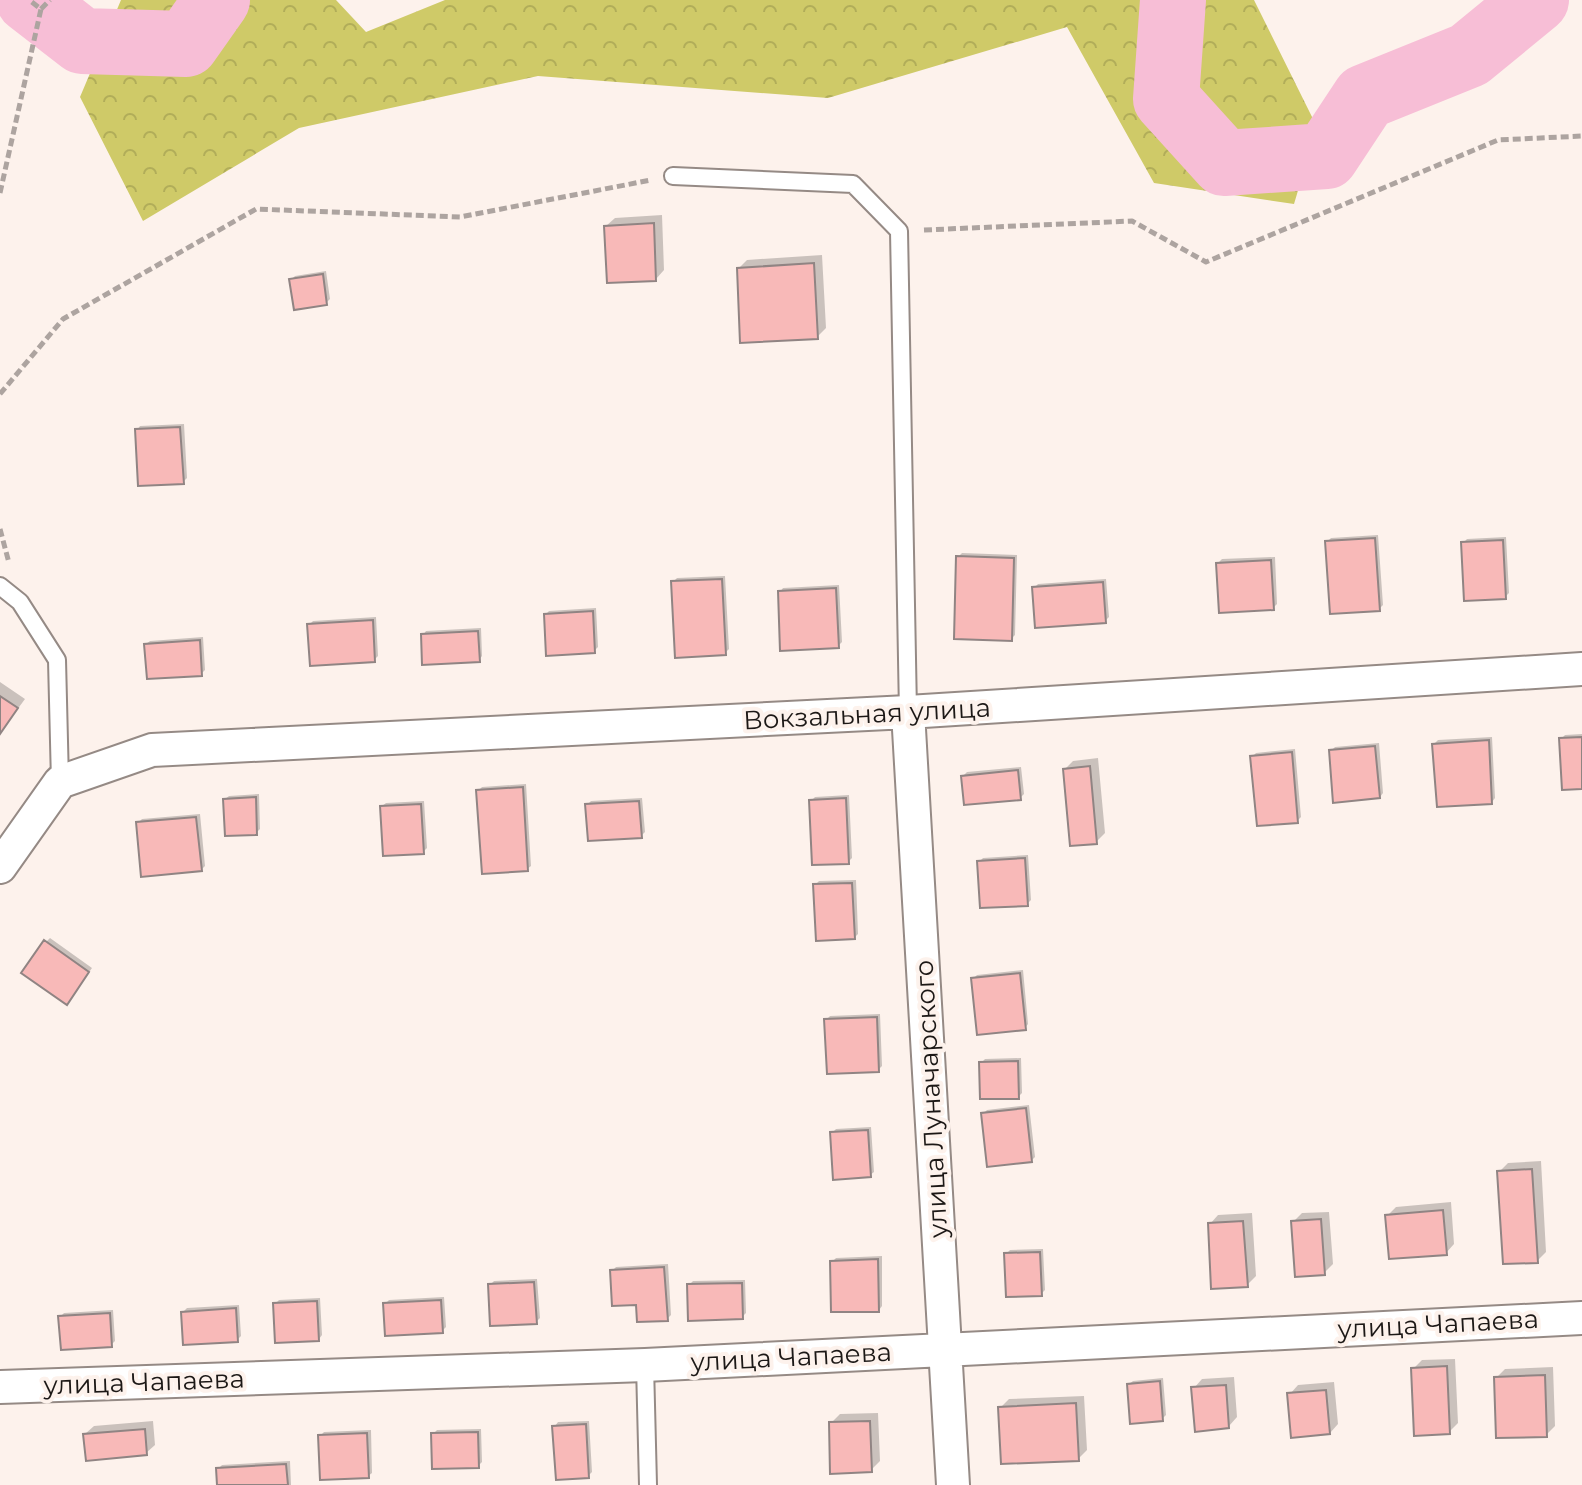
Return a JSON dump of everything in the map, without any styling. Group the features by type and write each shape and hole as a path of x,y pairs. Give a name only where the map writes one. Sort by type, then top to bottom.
{"street":[{"name":"Вокзальная улица","path":"60,782 152,750 908,712 1582,669"},
{"name":"улица Луначарского","path":"908,712 953,1485"},
{"path":"0,867 60,782"},
{"name":"улица Чапаева","path":"0,1387 645,1365 1582,1318"}],"lane":[{"path":"673,176 853,184 899,231 908,712"},
{"path":"0,586 20,602 57,660 60,782"},
{"path":"645,1365 648,1485"}],"path":[{"path":"29,0 41,9"},
{"path":"0,193 41,9 50,0"},
{"path":"899,231 1132,221 1206,262 1498,140 1582,136"},
{"path":"0,394 63,319 256,209 460,217 673,176"}],"green space":[{"path":"121,0 336,0 366,32 445,0 1254,0 1317,127 1294,204 1154,183 1067,27 828,98 538,76 299,128 143,221 80,97"}],"building":[{"path":"654,223 656,281 607,283 604,226"},
{"path":"814,263 818,339 740,343 737,268"},
{"path":"323,274 327,305 294,310 289,279"},
{"path":"180,427 184,484 138,486 135,429"},
{"path":"1375,538 1380,611 1330,614 1325,541"},
{"path":"1503,540 1506,599 1464,601 1461,542"},
{"path":"956,556 1014,558 1012,641 954,639"},
{"path":"1271,560 1274,610 1219,613 1216,563"},
{"path":"722,579 726,655 675,658 671,581"},
{"path":"1103,582 1106,623 1035,628 1032,587"},
{"path":"836,588 839,648 780,651 778,591"},
{"path":"593,611 595,653 546,656 544,614"},
{"path":"373,620 375,662 310,666 307,624"},
{"path":"478,631 480,662 422,665 421,634"},
{"path":"200,640 202,676 147,679 144,644"},
{"path":"0,696 18,708 0,734"},
{"path":"1582,737 1582,789 1562,790 1559,738"},
{"path":"1489,740 1492,804 1437,807 1432,744"},
{"path":"1375,746 1380,798 1333,803 1329,750"},
{"path":"1292,752 1298,823 1257,826 1250,756"},
{"path":"1090,766 1097,844 1070,846 1063,769"},
{"path":"1018,770 1021,800 964,805 961,776"},
{"path":"523,787 528,871 482,874 476,790"},
{"path":"256,797 257,835 225,836 223,799"},
{"path":"846,798 849,864 812,865 809,800"},
{"path":"639,801 642,838 588,841 585,804"},
{"path":"421,804 424,854 383,856 380,806"},
{"path":"196,817 202,871 141,877 136,822"},
{"path":"1025,858 1028,906 980,908 977,861"},
{"path":"852,883 855,939 816,941 813,884"},
{"path":"44,940 89,972 67,1005 21,973"},
{"path":"1020,973 1026,1030 977,1035 971,978"},
{"path":"877,1017 879,1072 827,1074 824,1019"},
{"path":"1018,1061 1019,1099 980,1099 979,1062"},
{"path":"1026,1108 1032,1162 987,1167 981,1113"},
{"path":"868,1130 871,1177 833,1180 830,1132"},
{"path":"1532,1169 1538,1263 1503,1264 1497,1171"},
{"path":"1443,1210 1447,1255 1389,1259 1385,1215"},
{"path":"1321,1219 1325,1275 1295,1277 1291,1221"},
{"path":"1243,1221 1248,1287 1211,1289 1208,1223"},
{"path":"1040,1252 1042,1296 1006,1297 1004,1253"},
{"path":"878,1259 879,1312 831,1312 830,1261"},
{"path":"664,1267 668,1321 637,1322 636,1305 612,1306 610,1270"},
{"path":"534,1282 537,1324 490,1326 488,1284"},
{"path":"742,1283 743,1319 688,1321 687,1284"},
{"path":"441,1300 443,1333 385,1336 383,1303"},
{"path":"317,1301 319,1341 275,1343 273,1303"},
{"path":"236,1308 238,1342 183,1345 181,1312"},
{"path":"110,1313 112,1347 61,1350 58,1316"},
{"path":"1447,1366 1450,1434 1414,1436 1411,1368"},
{"path":"1545,1375 1547,1437 1496,1438 1494,1377"},
{"path":"1160,1381 1163,1421 1130,1424 1127,1384"},
{"path":"1226,1385 1229,1428 1195,1432 1191,1387"},
{"path":"1326,1390 1330,1434 1291,1438 1287,1393"},
{"path":"1076,1403 1079,1461 1001,1464 998,1407"},
{"path":"870,1421 872,1472 830,1474 829,1422"},
{"path":"586,1424 589,1478 556,1480 552,1426"},
{"path":"145,1429 147,1455 86,1461 83,1434"},
{"path":"478,1432 479,1468 432,1469 431,1433"},
{"path":"367,1433 369,1478 320,1480 318,1435"},
{"path":"286,1464 288,1485 217,1485 216,1468"}],"waterway":[{"path":"29,0 82,41 186,44 217,0"},
{"path":"1173,0 1166,99 1224,163 1326,156 1365,97 1469,55 1536,0"}]}
